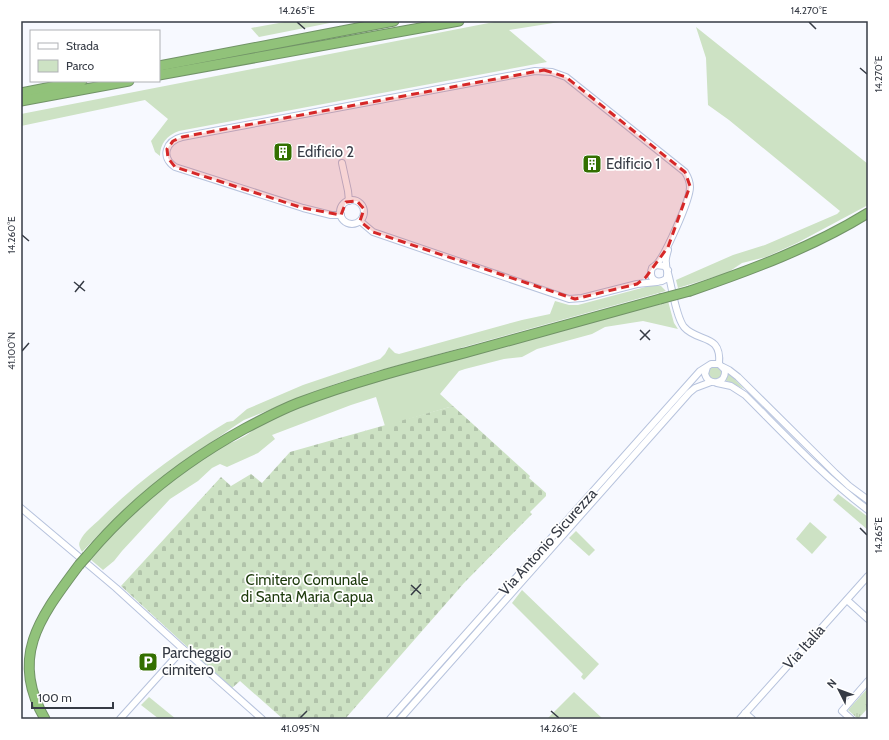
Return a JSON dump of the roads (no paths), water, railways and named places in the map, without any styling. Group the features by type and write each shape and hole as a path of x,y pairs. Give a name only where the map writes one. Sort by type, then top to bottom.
{"highway":[{"path":"160,66 394,21"},
{"path":"160,76 459,21"},
{"path":"21,93 77,82"},
{"path":"21,100 122,82"},
{"path":"45,719 36,701 30,678 29,661 32,641 42,619 54,599 79,565 130,511 158,487 207,450 260,420 297,403 390,372 690,291 744,272 785,256 840,229 868,212"}],"street":[{"path":"341,215 331,215 303,208 175,167 169,161 167,149 173,141 182,137 544,70 566,77 685,172 690,186 689,193 668,247 660,261 646,277 637,284"},
{"path":"342,163 349,201"},
{"path":"349,201 357,201 363,206 364,215 360,221 356,223 348,223 341,215 341,208 346,202 349,201"},
{"path":"360,221 373,232 569,299 582,298 637,284 659,282 666,279 668,272 664,266 656,265"},
{"path":"668,247 666,263 672,291 683,325 689,331 714,344 719,352 721,365 725,373 723,379 714,382"},
{"path":"651,271 652,279 672,291"},
{"name":"Via Antonio Sicurezza","path":"390,719 682,390 700,371 711,364 721,365"},
{"path":"721,365 738,377 835,473 868,500"},
{"path":"707,367 705,374 708,380 731,386 745,396 846,493 868,510"},
{"name":"Via Antonio Sicurezza","path":"400,719 689,393 695,388 714,382"},
{"path":"21,508 116,588 262,719"},
{"name":"Via Italia","path":"740,719 868,576"},
{"path":"847,600 868,619"},
{"path":"120,719 183,649"},
{"path":"851,719 842,711 868,681"},
{"path":"745,713 752,719"}],"place":[{"name":"Edificio 2","path":"283,152"},
{"name":"Edificio 1","path":"592,164"},
{"name":"Parcheggio cimitero","path":"148,662"}],"park label":[{"name":"Cimitero Comunale di Santa Maria Capua","path":"307,588"}]}
